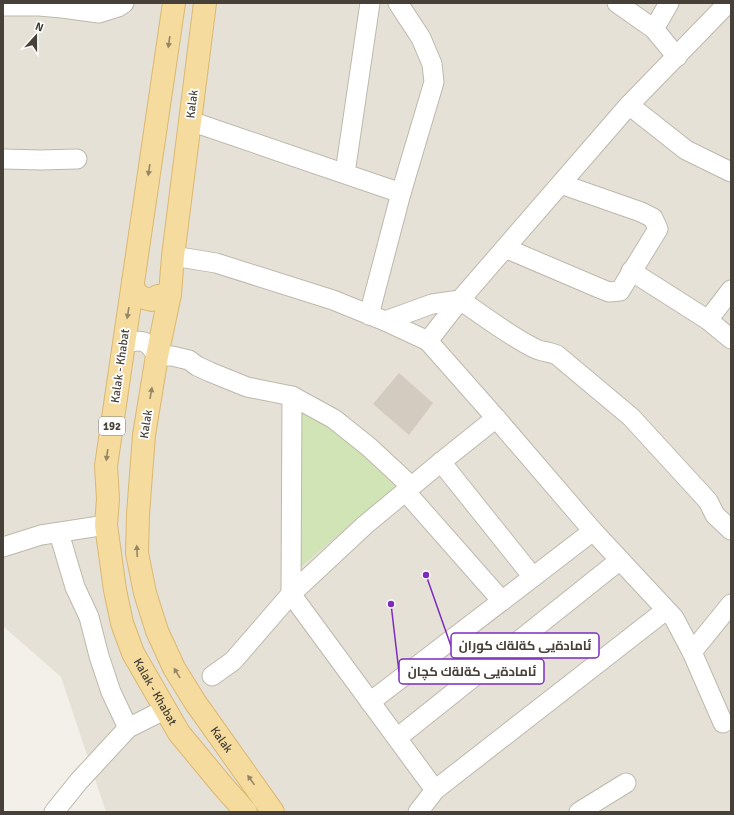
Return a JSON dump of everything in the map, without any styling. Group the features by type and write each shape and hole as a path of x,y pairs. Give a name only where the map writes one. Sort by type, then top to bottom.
{"main road":[{"name":"Kalak - Khabat","path":"174,3 106,466 108,498 106,525 115,590 122,623 133,653 179,733 246,812"},
{"name":"Kalak","path":"205,3 173,256 170,294 157,356 144,434 138,514 137,553 144,593 157,631 174,668 195,702 274,812"},
{"path":"133,282 133,289 137,294 147,299 152,300 158,296 170,294"}],"street":[{"path":"3,6 39,6 99,13 118,7 124,3"},
{"path":"345,173 370,3"},
{"path":"377,318 401,193 434,82 432,64 421,38 398,3"},
{"path":"617,3 654,29 677,57"},
{"path":"654,29 669,3"},
{"path":"428,342 460,300 629,105 728,8"},
{"path":"629,105 686,150 731,172"},
{"path":"190,121 401,193"},
{"path":"3,159 77,159"},
{"path":"505,248 610,292 620,291 658,229 653,218 641,212 562,184"},
{"path":"173,256 216,264 332,300 377,318 428,342 496,418 593,531 674,618 692,652 723,723"},
{"path":"631,271 708,320 731,339"},
{"path":"708,320 731,290"},
{"path":"377,318 432,304 460,300 523,342 536,349 549,352 557,356 631,417 708,501 715,515 731,530"},
{"path":"123,350 125,344 144,342 149,344 157,356 172,356 189,360 196,366 247,387 292,396 334,419 369,448 408,489 502,601"},
{"path":"292,396 291,594 435,790"},
{"path":"212,676 233,661 291,594 365,525 440,462 496,418"},
{"path":"440,462 533,577"},
{"path":"3,547 41,535 106,525"},
{"path":"370,702 593,531"},
{"path":"59,533 75,587 89,617 99,656 111,692 128,728"},
{"path":"397,738 620,560"},
{"path":"692,652 731,604"},
{"path":"418,812 435,790 666,610"},
{"path":"54,812 79,781 128,728 166,709"},
{"path":"579,812 626,784"}],"shaded area":[{"path":"3,3 731,3 731,812 106,812 61,677 3,626"}],"green space":[{"path":"293,407 321,421 341,435 399,484 292,574"}],"building":[{"path":"399,373 433,403 409,435 373,404"}],"place":[{"name":"ئامادةيى كةلةك كوران","path":"426,575"},
{"name":"ئامادةيى كةلةك كچان","path":"391,604"}]}
